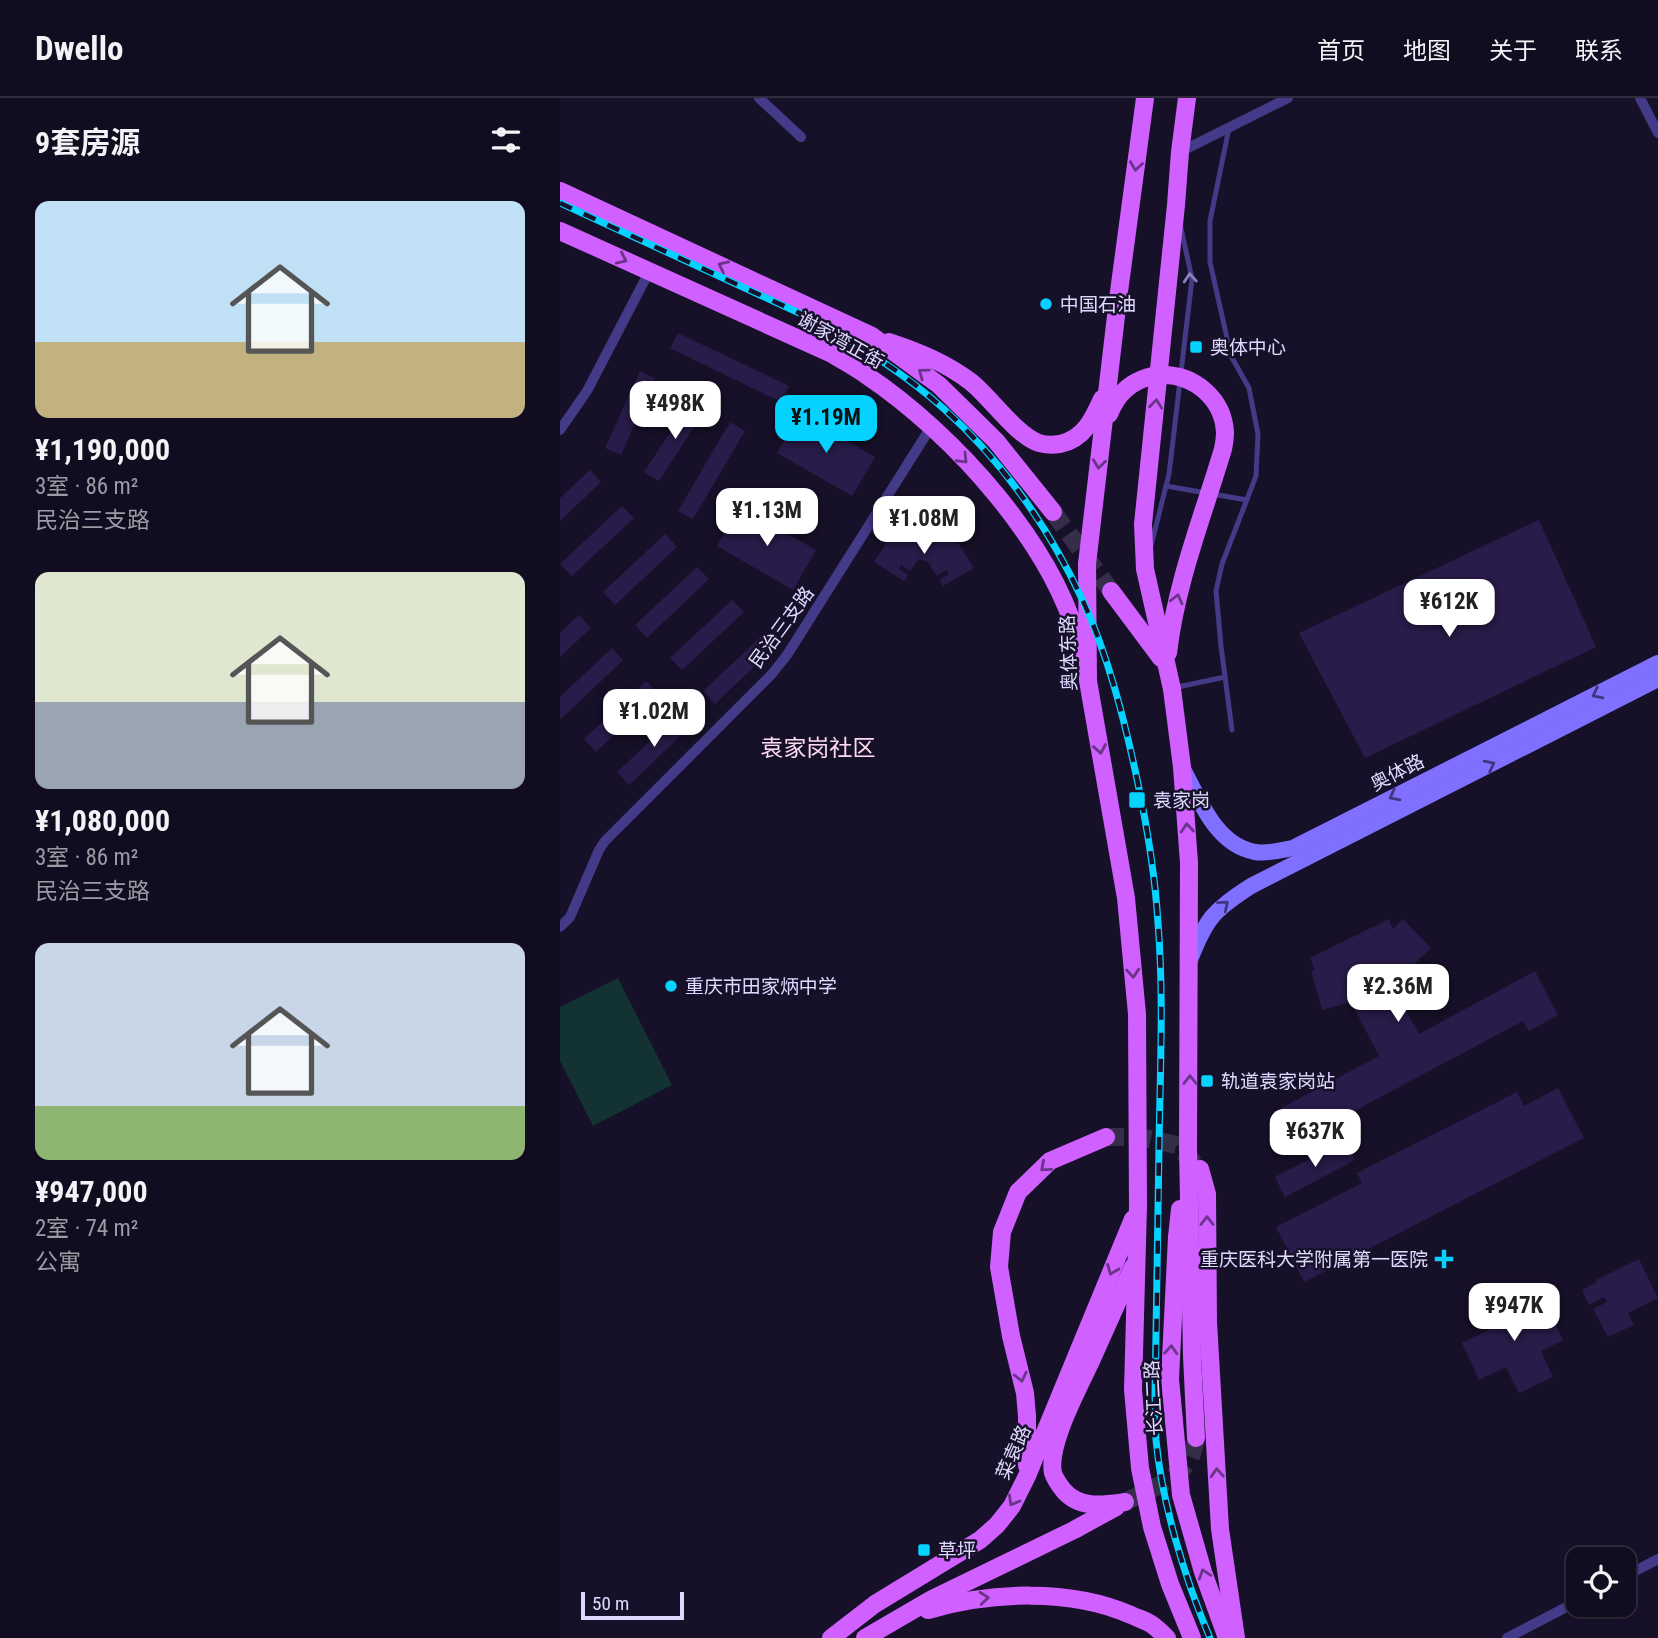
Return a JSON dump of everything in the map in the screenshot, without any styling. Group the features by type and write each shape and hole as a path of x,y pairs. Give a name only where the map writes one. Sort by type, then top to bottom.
{"main road":[{"path":"1113,392 1118,299 1145,98"},
{"path":"1188,98 1180,152 1143,524 1145,569 1172,689 1182,767 1189,863 1188,1148 1196,1438"},
{"name":"谢家湾正街","path":"560,191 872,336 939,385 996,441 1053,512"},
{"name":"谢家湾正街","path":"560,231 830,353 866,374 898,398 989,486 1015,518 1038,553 1072,620 1088,681"},
{"path":"872,336 922,353 951,368 973,384 1029,438 1040,443 1051,445 1075,438 1086,429 1113,392 1155,376 1167,375 1189,380 1212,398 1222,418 1223,449 1178,593 1171,624 1167,667"},
{"name":"奥体东路","path":"1113,392 1104,424 1087,564 1088,681 1126,898 1134,975 1137,1014 1138,1206"},
{"path":"1111,590 1167,667"},
{"name":"奥体路","path":"1182,767 1213,824 1224,837 1255,852 1293,848 1658,663"},
{"name":"奥体路","path":"1189,962 1209,919 1224,904 1251,886 1658,679"},
{"path":"1027,1476 1025,1393 1011,1336 999,1267 1002,1232 1018,1192 1050,1161 1106,1137"},
{"name":"长江二路","path":"1188,1148 1177,1237 1170,1379 1181,1495 1203,1572 1227,1638"},
{"path":"1200,1168 1207,1194 1208,1322 1220,1529 1236,1638"},
{"name":"长江二路","path":"1138,1206 1133,1390 1140,1468 1152,1527 1170,1584 1192,1638"},
{"name":"菜袁路","path":"831,1638 875,1604 980,1540 1012,1506 1027,1476 1138,1206"},
{"path":"864,1638 971,1579 1074,1530 1125,1502 1097,1506 1070,1498 1054,1475 1052,1462 1061,1429 1136,1260"},
{"path":"894,1620 959,1601 1047,1597 1112,1606 1150,1623 1167,1638"}],"street":[{"path":"759,98 801,137"},
{"path":"1180,152 1288,98"},
{"path":"1640,98 1658,133"},
{"path":"560,430 587,391 649,272"},
{"name":"民治三支路","path":"560,927 574,908 605,841 771,675 787,655 931,427"},
{"path":"1636,1571 1658,1559"},
{"path":"1507,1638 1566,1607"}],"lane":[{"path":"1229,128 1210,221 1210,262 1231,356 1249,388 1258,434 1256,476 1222,564 1216,592 1232,730"},
{"path":"1145,569 1169,474 1192,279 1176,205"},
{"path":"1166,486 1247,500"},
{"path":"1172,689 1225,677"}],"green space":[{"path":"618,978 672,1085 593,1126 560,1061 560,1007"}],"building":[{"path":"678,333 789,386 781,402 670,348"},
{"path":"640,371 655,378 621,455 605,448"},
{"path":"691,401 705,410 659,481 644,472"},
{"path":"800,413 875,457 852,496 777,453"},
{"path":"730,422 745,431 693,519 678,511"},
{"path":"590,470 601,482 560,521 560,498"},
{"path":"622,506 634,518 572,576 560,564"},
{"path":"740,506 816,550 793,590 717,546"},
{"path":"1539,520 1596,647 1365,758 1299,633"},
{"path":"894,531 903,537 913,532 930,534 945,542 954,536 974,568 943,586 939,580 949,574 946,570 937,576 928,562 919,559 910,571 901,565 899,569 908,575 904,581 874,562"},
{"path":"665,534 677,547 615,605 603,592"},
{"path":"697,567 709,579 647,638 635,625"},
{"path":"732,600 744,612 682,670 670,658"},
{"path":"579,615 591,628 560,657 560,633"},
{"path":"765,633 777,645 715,704 703,691"},
{"path":"612,648 623,660 561,719 560,697"},
{"path":"646,681 658,693 596,752 584,739"},
{"path":"679,714 691,726 629,785 617,772"},
{"path":"1389,919 1393,929 1403,919 1431,948 1392,985 1419,1034 1535,971 1558,1015 1529,1031 1523,1021 1330,1124 1337,1136 1306,1153 1281,1108 1379,1056 1351,1002 1322,1010 1311,971 1315,970 1310,958"},
{"path":"1558,1088 1584,1138 1304,1282 1276,1227 1362,1183 1357,1173 1517,1092 1524,1106"},
{"path":"1345,1141 1355,1160 1285,1197 1275,1177"},
{"path":"1639,1259 1658,1298 1628,1313 1634,1325 1608,1337 1593,1309 1607,1302 1604,1297 1589,1305 1582,1290"},
{"path":"1514,1295 1523,1313 1545,1303 1563,1340 1541,1351 1553,1377 1519,1393 1506,1367 1479,1380 1462,1343 1489,1330 1480,1311"}],"tunnel":[{"path":"1053,512 1111,591"},
{"path":"1106,1137 1140,1137 1176,1145 1195,1164"},
{"path":"1125,1502 1160,1485 1184,1467 1190,1459 1196,1438"}],"railway":[{"path":"560,203 808,317 896,370 965,429 1004,473 1039,521 1082,599 1100,642 1121,710 1141,797 1153,868 1160,951 1161,1007 1156,1440 1163,1490 1176,1541 1210,1638"}],"place":[{"name":"中国石油","path":"1046,304"},
{"name":"奥体中心","path":"1196,347"},
{"name":"袁家岗","path":"1137,800"},
{"name":"重庆市田家炳中学","path":"671,986"},
{"name":"轨道袁家岗站","path":"1207,1081"},
{"name":"重庆医科大学附属第一医院","path":"1444,1259"},
{"name":"草坪","path":"924,1550"}],"district":[{"name":"袁家岗社区","path":"818,748"}]}
